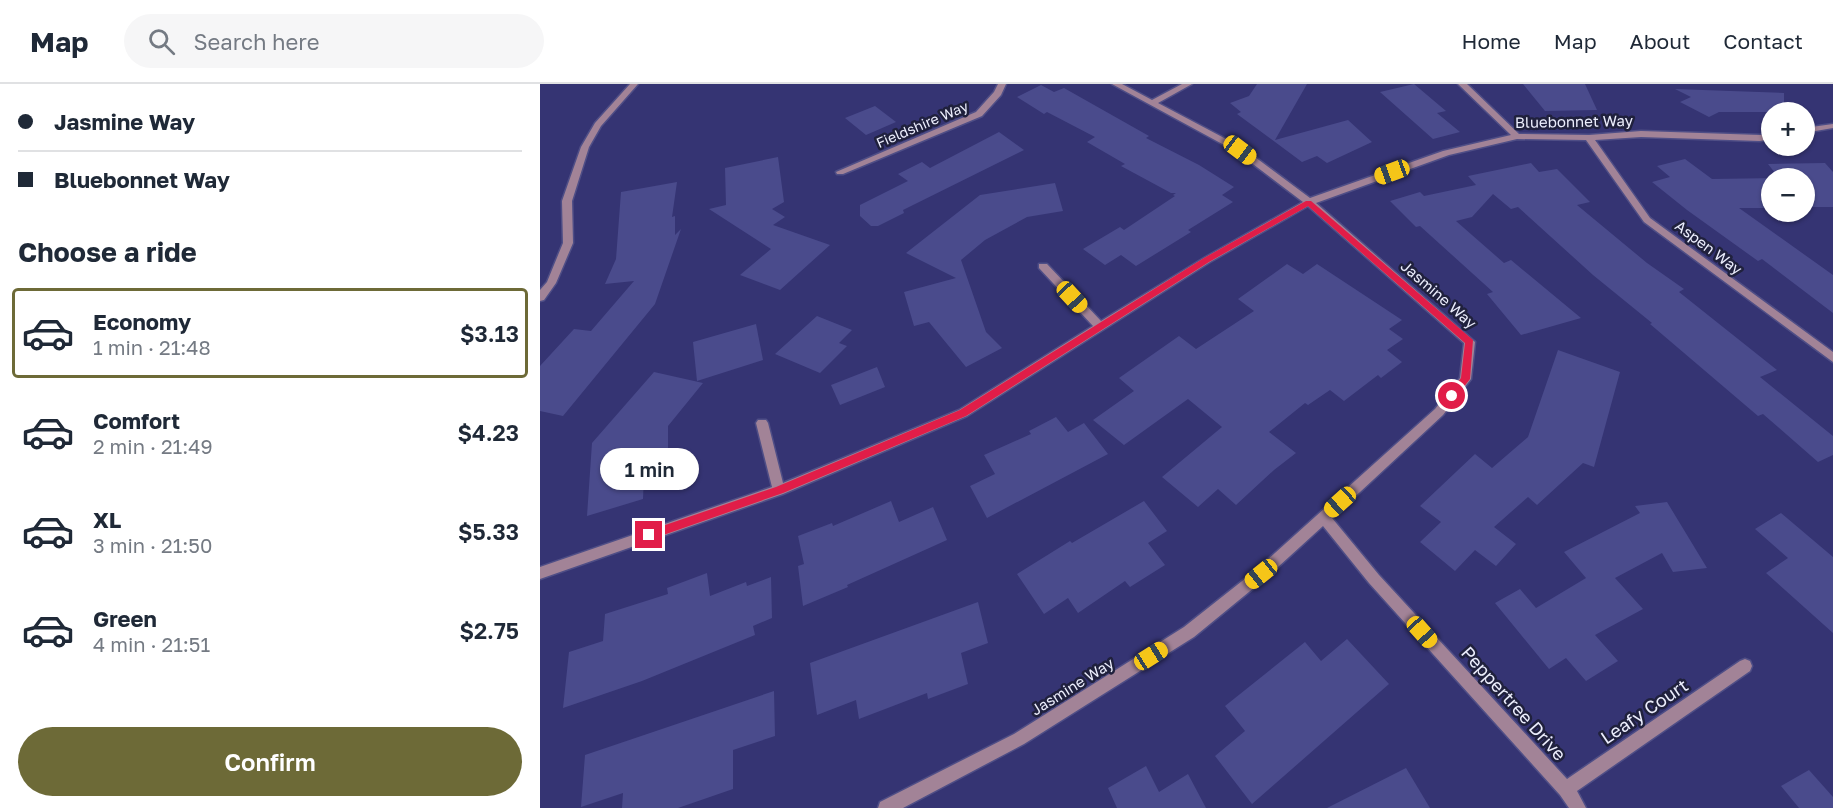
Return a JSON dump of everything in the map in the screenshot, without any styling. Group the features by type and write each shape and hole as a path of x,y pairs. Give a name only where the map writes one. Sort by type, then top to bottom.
{"street":[{"path":"540,297 551,283 568,243 567,201 585,147 598,125 634,84"},
{"name":"Fieldshire Way","path":"840,172 979,114 998,93 1002,84"},
{"name":"Jasmine Way","path":"886,808 1019,739 1189,632 1261,574 1439,412 1465,379 1470,342 1309,202 1240,150 1116,84"},
{"path":"1153,103 1188,84"},
{"path":"1461,84 1517,136"},
{"path":"1815,129 1833,126"},
{"name":"Bluebonnet Way","path":"540,573 779,490 963,413 1207,260 1309,202 1446,153 1517,136 1589,138 1641,134 1761,138"},
{"name":"Aspen Way","path":"1589,138 1647,220 1833,358"},
{"path":"1043,266 1101,327"},
{"path":"762,423 779,490"},
{"name":"Peppertree Drive","path":"1323,517 1374,579 1566,789 1578,808"},
{"name":"Leafy Court","path":"1566,789 1745,666"}],"building":[{"path":"1257,84 1307,84 1275,140 1348,120 1372,142 1327,163 1317,156 1302,162 1237,114 1241,112 1230,103 1249,96"},
{"path":"1414,84 1446,111 1437,113 1460,132 1433,139 1380,92"},
{"path":"1523,84 1585,84 1597,110 1545,111"},
{"path":"1041,85 1054,92 1064,88 1149,136 1146,138 1199,165 1234,187 1222,195 1233,202 1188,230 1191,232 1136,266 1121,255 1105,265 1083,249 1120,227 1124,230 1175,196 1173,195 1176,193 1171,193 1121,166 1125,164 1087,142 1095,137 1047,112 1044,114 1017,97"},
{"path":"1675,89 1784,93 1784,102 1761,102 1761,112 1719,112 1709,117 1680,102 1691,97"},
{"path":"875,106 896,122 866,135 845,118"},
{"path":"999,132 1024,150 903,210 904,213 878,226 871,226 860,216 860,205 908,181 898,174 922,162 930,168"},
{"path":"778,157 784,202 772,209 785,217 773,225 830,245 780,290 740,275 771,249 709,209 726,205 725,168"},
{"path":"1685,159 1712,179 1761,178 1761,208 1739,208 1833,275 1833,313 1762,259 1758,261 1687,210 1652,182 1670,177 1657,166"},
{"path":"1531,163 1539,172 1557,169 1590,202 1577,205 1647,263 1684,289 1679,292 1777,370 1760,377 1833,436 1833,455 1818,462 1763,414 1758,416 1650,324 1652,323 1593,275 1518,207 1511,209 1493,194 1472,217 1456,221 1504,263 1511,260 1581,318 1521,335 1487,294 1493,292 1420,226 1416,227 1390,201 1420,192 1424,196 1476,185 1468,176"},
{"path":"1825,163 1833,172 1833,207 1815,207 1815,168 1771,168 1768,164"},
{"path":"677,182 672,217 675,216 675,235 681,229 655,304 563,416 540,411 540,366 574,329 591,331 634,281 605,284 616,259 621,192"},
{"path":"1055,183 1063,211 1027,217 985,240 961,260 986,332 1002,348 966,367 929,322 914,326 904,292 956,278 906,253 980,195"},
{"path":"1287,264 1303,274 1317,264 1402,320 1389,329 1403,339 1387,350 1402,362 1381,378 1378,375 1344,401 1330,390 1308,405 1305,403 1269,432 1296,453 1236,505 1218,489 1198,507 1162,477 1222,427 1188,399 1124,445 1093,420 1134,391 1119,378 1179,336 1196,349 1254,311 1238,299"},
{"path":"817,316 852,330 839,343 847,346 820,373 775,354"},
{"path":"756,324 763,360 697,381 693,342"},
{"path":"1558,350 1620,372 1594,467 1583,463 1537,505 1528,497 1494,527 1516,544 1496,566 1475,550 1455,571 1420,542 1441,522 1420,506 1475,454 1492,468 1528,437"},
{"path":"877,367 885,387 840,405 831,385"},
{"path":"654,372 703,383 668,426 668,469 644,477 643,499 587,516 592,443"},
{"path":"1056,417 1068,432 1084,423 1108,454 987,518 970,486 995,474 984,455 1031,434 1029,431"},
{"path":"891,501 899,522 933,507 947,540 803,606 798,566 804,564 798,536 832,523 833,526"},
{"path":"1144,501 1167,531 1148,543 1165,565 1130,587 1125,581 1078,613 1068,598 1044,614 1017,574 1070,541 1072,543"},
{"path":"1667,502 1707,568 1673,572 1662,553 1615,578 1643,609 1595,635 1618,661 1586,681 1566,658 1549,669 1495,603 1520,589 1536,608 1586,578 1564,552 1640,513 1635,506"},
{"path":"1781,513 1833,557 1833,633 1766,573 1788,558 1755,529"},
{"path":"707,573 710,596 746,582 747,586 771,577 772,618 753,626 755,635 642,681 563,708 569,652 603,641 605,614 668,594 667,588"},
{"path":"978,602 988,643 961,653 968,684 928,699 927,693 859,719 856,700 817,715 810,663"},
{"path":"1347,639 1389,684 1252,804 1215,756 1245,731 1225,706 1305,642 1321,661"},
{"path":"774,691 775,736 733,750 733,789 678,808 622,808 623,793 581,807 585,755"},
{"path":"1146,766 1159,792 1188,774 1206,808 1117,808 1108,788"},
{"path":"1406,768 1430,808 1327,808"},
{"path":"1809,770 1833,797 1833,808 1799,808 1781,786"}],"route":[{"path":"649,535 779,490 963,413 1207,260 1309,202 1470,342 1465,379 1452,396"}]}
